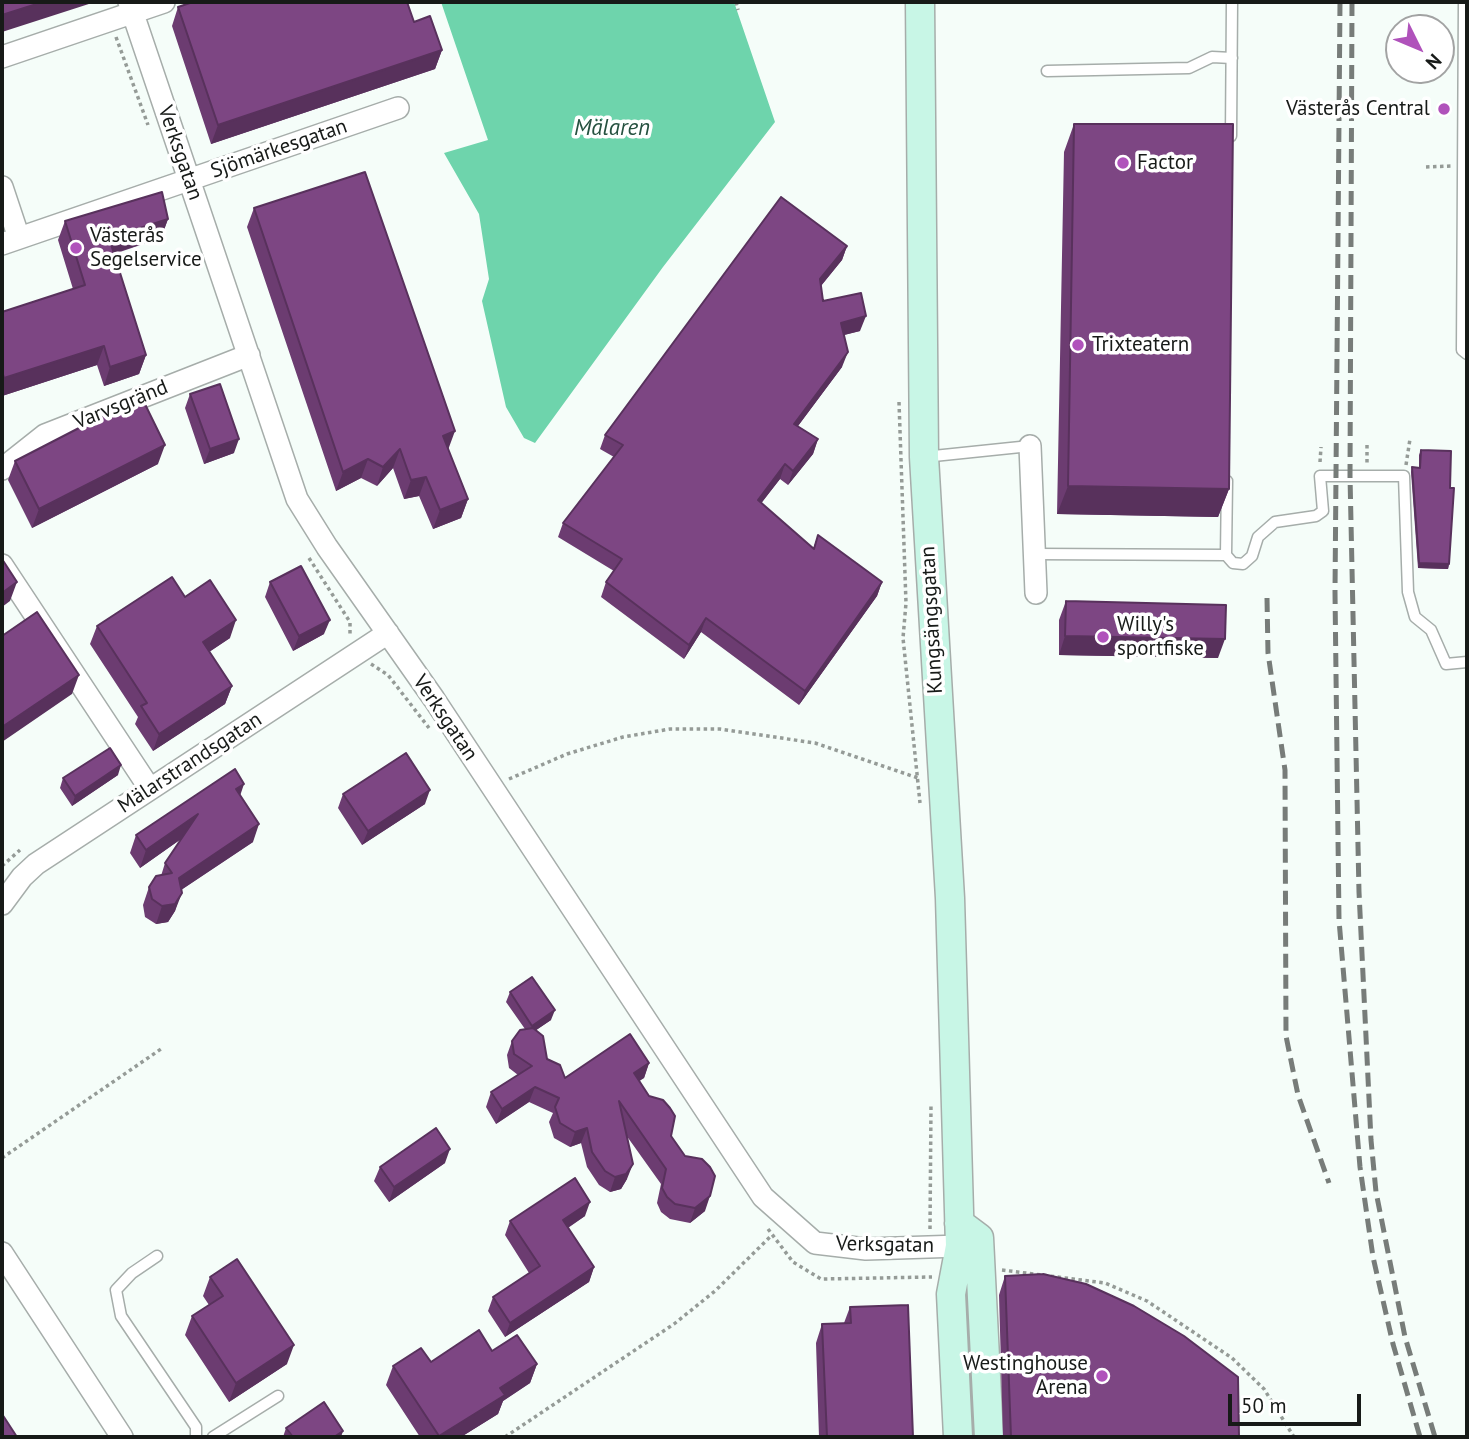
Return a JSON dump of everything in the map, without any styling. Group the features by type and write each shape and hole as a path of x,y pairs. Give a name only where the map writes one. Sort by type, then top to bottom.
{"main road":[{"name":"Kungsängsgatan","path":"922,7 924,457 950,898 959,1235 951,1294 958,1437"},
{"name":"Kungsängsgatan","path":"959,1235 978,1236 989,1434"},
{"name":"Kungsängsgatan","path":"959,1235 966,1267 976,1391 989,1434"}],"street":[{"path":"2,57 110,20 130,7 164,2"},
{"name":"Verksgatan","path":"130,7 298,499 763,1197 816,1243 866,1249 959,1235"},
{"name":"Sjömärkesgatan","path":"10,241 398,108"},
{"path":"2,187 10,241"},
{"name":"Varvsgränd","path":"2,469 45,435 249,355"},
{"path":"1030,446 1037,593"},
{"path":"2,565 150,789"},
{"name":"Mälarstrandsgatan","path":"2,904 22,877 36,864 388,633"},
{"path":"2,1253 122,1437"}],"lane":[{"path":"1231,150 1233,2"},
{"path":"1464,2 1462,350 1467,354"},
{"path":"1047,71 1189,68 1212,57 1232,58"},
{"path":"924,457 1030,446"},
{"path":"1227,471 1226,555 1233,563 1243,564 1252,556 1258,537 1275,522 1316,516 1323,511 1320,476 1404,476 1408,592 1415,617 1431,630 1446,664 1467,662"},
{"path":"1035,554 1226,555"},
{"path":"158,1256 132,1273 116,1290 121,1316 196,1427 196,1437"},
{"path":"213,1437 278,1396"}],"path":[{"path":"736,2 738,9"},
{"path":"110,20 152,135"},
{"path":"1426,167 1462,166"},
{"path":"1404,476 1410,439"},
{"path":"361,651 373,667 388,675 417,716"},
{"path":"493,789 518,774 567,754 623,737 670,729 720,729 815,743 918,779"},
{"path":"2,1158 161,1049"},
{"path":"505,1437 674,1324 715,1292 772,1235 793,1262 821,1279 932,1277"},
{"path":"979,1268 1047,1273 1105,1283 1147,1301 1232,1358 1264,1389 1294,1437"}],"water":[{"name":"Mälaren","path":"441,2 734,2 775,122 663,267 535,443 524,438 506,407 482,301 489,279 479,214 444,153 488,140"}],"building":[{"path":"2,2 43,2 2,15"},
{"path":"193,2 407,2 414,22 430,16 442,50 218,125 178,7"},
{"path":"1074,124 1233,124 1229,489 1068,486"},
{"path":"365,172 455,431 443,436 468,499 440,510 426,477 411,480 400,449 383,467 368,459 343,472 254,208"},
{"path":"162,192 168,219 109,238 146,355 110,367 104,346 4,378 2,312 85,285 65,221"},
{"path":"781,197 847,246 820,279 823,301 861,293 866,316 841,323 848,352 794,424 818,439 793,471 785,464 758,500 814,549 818,535 882,582 805,691 706,618 689,645 606,582 622,559 563,523 623,445 605,435"},
{"path":"220,384 239,439 210,449 190,394"},
{"path":"141,396 165,445 39,509 15,461"},
{"path":"1421,450 1451,451 1450,488 1454,488 1449,564 1419,563 1412,467 1420,468"},
{"path":"2,559 17,582 2,593"},
{"path":"301,566 330,620 299,636 270,582"},
{"path":"172,577 185,597 210,580 236,620 203,642 232,686 159,734 141,706 147,703 97,626"},
{"path":"1066,601 1226,605 1225,639 1065,636"},
{"path":"37,612 79,675 2,727 2,636"},
{"path":"110,748 121,765 75,796 63,778"},
{"path":"406,753 430,790 368,831 343,794"},
{"path":"235,769 244,784 236,789 259,824 179,878 182,893 175,904 162,906 152,899 149,887 156,876 172,873 165,863 198,814 146,850 136,835"},
{"path":"532,977 555,1010 532,1026 510,992"},
{"path":"533,1028 543,1036 547,1059 560,1065 565,1078 630,1034 649,1063 634,1073 649,1096 663,1100 675,1116 671,1136 685,1156 702,1159 710,1167 715,1176 710,1196 695,1208 675,1204 667,1197 662,1188 666,1169 619,1101 633,1164 626,1174 615,1177 605,1171 592,1152 587,1128 575,1132 560,1123 555,1107 559,1098 535,1087 502,1109 491,1092 532,1066 514,1054 512,1041 520,1030"},
{"path":"436,1128 450,1149 394,1187 380,1167"},
{"path":"575,1178 590,1202 563,1220 594,1267 510,1323 493,1297 540,1266 510,1221"},
{"path":"237,1259 294,1345 236,1383 192,1316 223,1296 210,1277"},
{"name":"Westinghouse Arena","path":"1043,1274 1086,1284 1134,1306 1184,1336 1238,1377 1239,1437 1011,1437 1005,1276"},
{"path":"908,1305 913,1437 827,1437 822,1324 851,1323 850,1307"},
{"path":"479,1330 492,1351 517,1335 537,1364 500,1388 505,1395 439,1436 393,1366 421,1348 431,1362"},
{"path":"324,1402 343,1431 334,1437 293,1437 286,1428"},
{"path":"2,1414 17,1437 2,1437"}],"railway":[{"path":"1340,2 1335,592 1339,920 1360,1167 1373,1257 1393,1344 1420,1437"},
{"path":"1352,2 1350,476 1359,892 1371,1140 1376,1192 1405,1337 1435,1437"},
{"path":"1267,598 1268,653 1285,770 1286,1036 1298,1095 1329,1183"}],"place":[{"name":"Västerås Central","path":"1444,109"},
{"name":"Factor","path":"1123,163"},
{"name":"Västerås Segelservice","path":"76,248"},
{"name":"Trixteatern","path":"1078,345"},
{"name":"Willy's sportfiske","path":"1103,637"},
{"name":"Westinghouse Arena","path":"1102,1376"}]}
